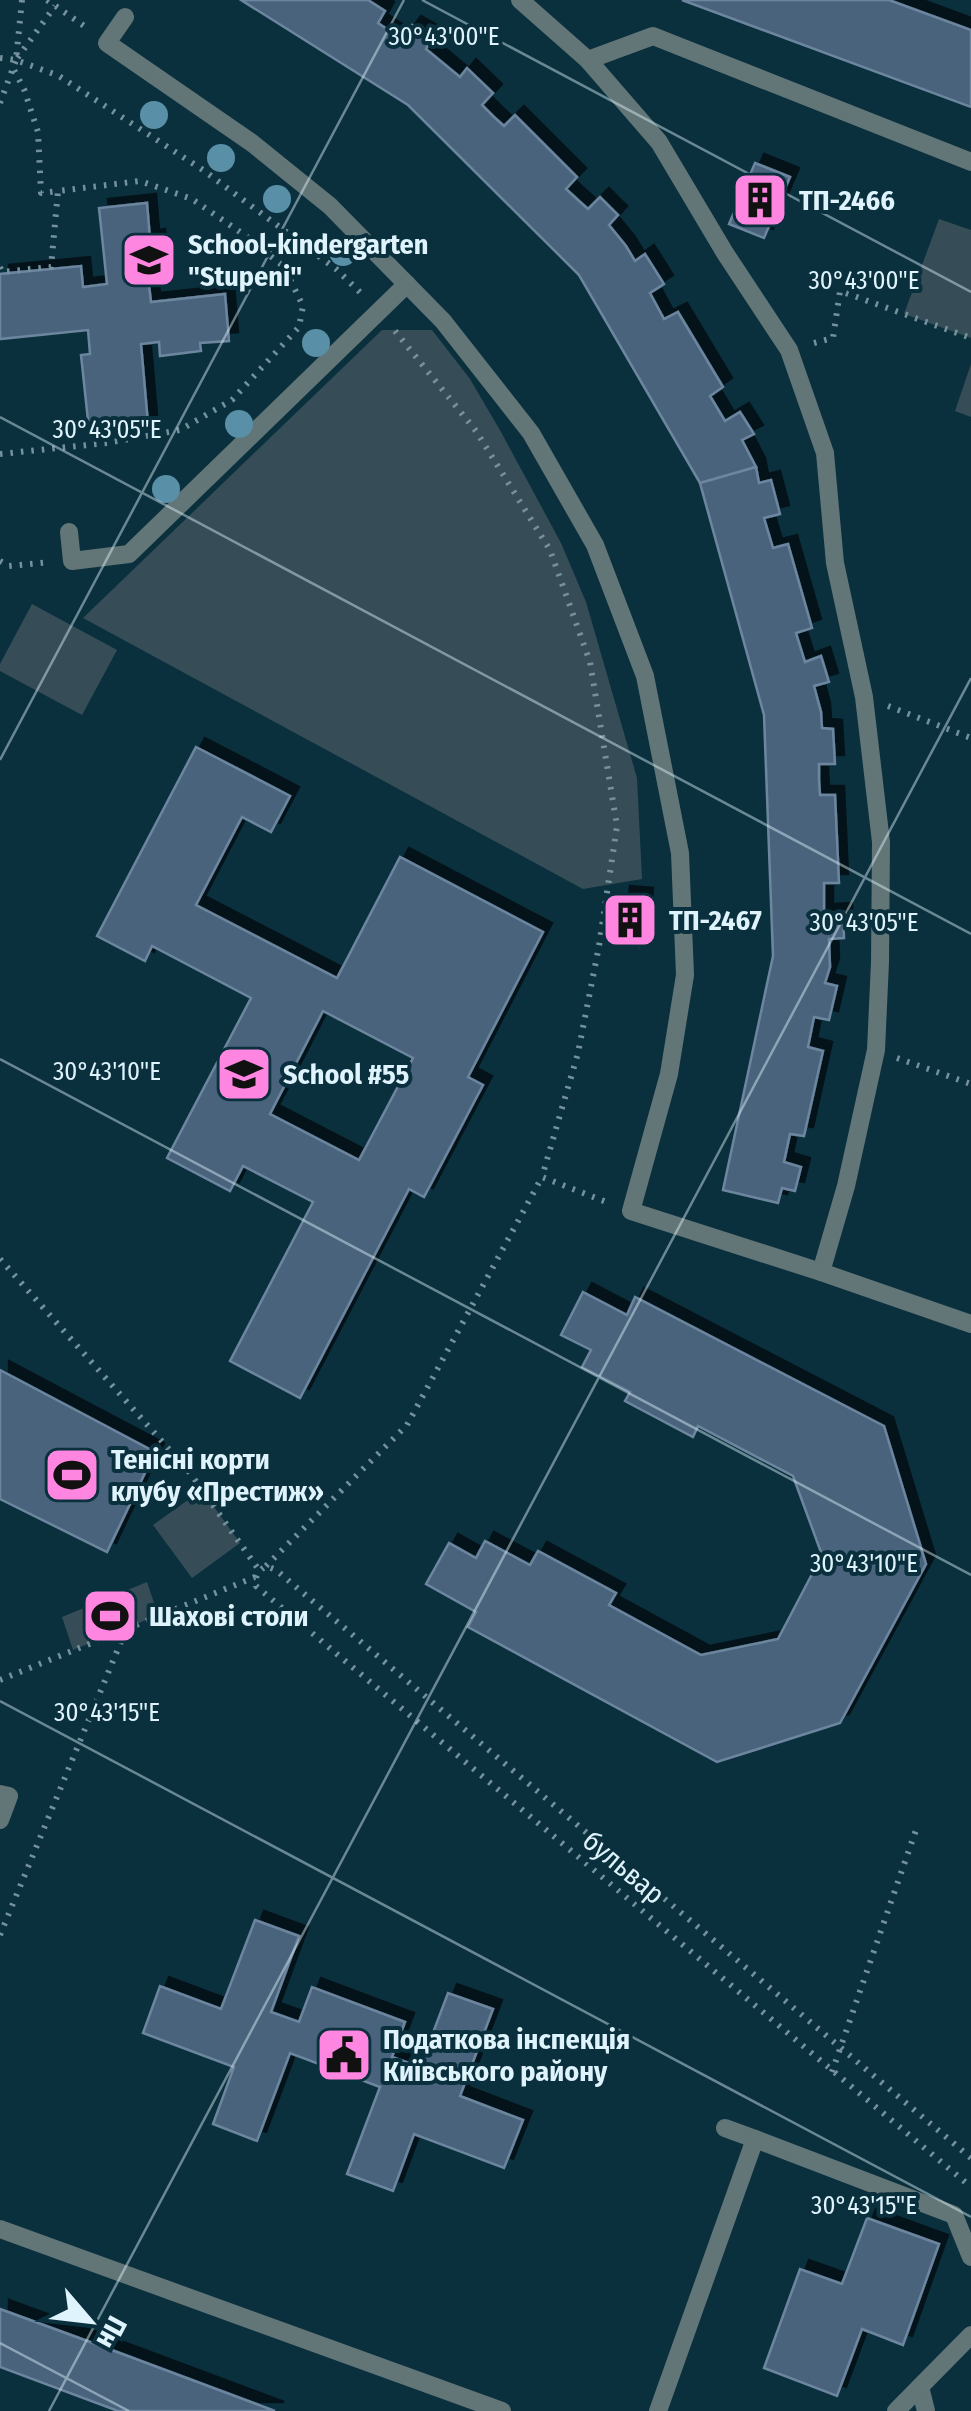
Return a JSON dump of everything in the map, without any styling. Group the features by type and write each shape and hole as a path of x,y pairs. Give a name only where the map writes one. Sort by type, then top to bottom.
{"lane":[{"path":"520,0 588,60 658,142 789,350 825,453 835,563 864,697 881,842 876,1050 846,1186 821,1272"},
{"path":"125,16 107,42 252,143 317,195 444,321 531,433 595,545 645,676 680,853 686,975 669,1074 631,1212 971,1324"},
{"path":"588,60 653,36 971,162"},
{"path":"69,532 72,560 129,554 407,284"},
{"path":"0,1794 10,1796 0,1820"},
{"path":"725,2128 954,2215 971,2257"},
{"path":"658,2411 755,2140"},
{"path":"0,2229 502,2411"},
{"path":"896,2411 971,2335"},
{"path":"920,2387 926,2411"}],"path":[{"path":"0,102 14,70 22,0"},
{"path":"47,0 107,42"},
{"path":"16,60 55,6"},
{"path":"0,58 60,76 203,170 336,269 380,311 476,431 550,550 590,662 617,826 578,1053 542,1177 407,1425 260,1571 0,1680"},
{"path":"0,73 14,70"},
{"path":"0,454 107,443 180,430 232,400 299,327 303,306 284,267 192,199 140,181 41,193 38,132 14,70"},
{"path":"0,267 2,272 50,267 58,191"},
{"path":"789,350 833,338 840,292 971,338"},
{"path":"0,561 9,566 72,560"},
{"path":"864,697 971,738"},
{"path":"876,1050 971,1084"},
{"path":"542,1177 631,1212"},
{"path":"0,1259 190,1473 260,1571"},
{"name":"бульвар","path":"971,2158 276,1570 260,1571 256,1586 971,2188"},
{"path":"0,1936 127,1628"},
{"path":"832,2072 917,1826"}],"shaded area":[{"path":"939,219 971,230 971,338 904,314"},
{"path":"382,330 432,330 470,379 561,543 586,602 637,778 642,879 583,889 83,618"},
{"path":"971,364 971,417 955,411"},
{"path":"32,604 117,650 82,715 0,671 0,664"},
{"path":"202,1490 240,1543 192,1578 153,1525"},
{"name":"Шахові столи","path":"147,1582 158,1615 73,1650 62,1617"}],"building":[{"path":"241,0 368,0 385,11 378,23 402,39 412,25 433,37 426,49 460,77 467,68 493,93 482,105 494,117 504,126 515,115 577,177 566,189 588,209 600,197 618,215 609,225 635,261 645,254 664,284 650,293 664,319 678,312 723,387 710,396 725,421 740,412 754,434 742,440 756,467 700,483 579,275 408,105"},
{"path":"682,0 889,0 971,30 971,107"},
{"name":"ТП-2466","path":"755,163 790,177 764,238 729,224"},
{"path":"147,203 150,239 156,238 160,276 148,277 151,302 225,294 229,341 200,343 201,351 160,356 159,342 141,344 148,424 89,430 81,355 90,354 88,330 0,339 0,274 81,266 83,287 107,284 99,208"},
{"path":"756,467 759,483 771,480 780,514 764,518 773,548 788,544 812,628 796,633 805,662 821,656 829,682 814,686 822,728 833,729 835,764 819,764 820,795 835,795 839,883 824,883 824,913 843,912 844,938 829,939 830,967 825,983 837,986 829,1020 814,1017 808,1047 823,1051 804,1136 790,1134 784,1162 801,1167 795,1191 782,1188 778,1203 723,1190 773,956 764,715 700,483"},
{"path":"196,747 290,796 271,832 242,817 196,905 337,978 400,857 543,932 468,1077 483,1085 424,1197 409,1189 300,1398 230,1361 313,1202 243,1166 230,1191 167,1158 251,998 152,946 145,961 97,936","holes":["323,1011 413,1058 359,1160 270,1114"]},
{"name":"ТП-2467","path":"621,895 644,897 639,946 617,944"},
{"path":"583,1292 627,1315 635,1297 884,1426 926,1564 840,1723 717,1762 468,1627 476,1612 426,1584 449,1543 476,1558 485,1541 530,1565 538,1551 616,1593 609,1605 701,1655 778,1639 822,1555 793,1476 698,1426 693,1437 625,1401 630,1392 582,1367 591,1350 561,1335"},
{"name":"Тенісні корти клубу «Престиж»","path":"0,1370 155,1452 107,1552 0,1499"},
{"name":"Податкова інспекція Київського району","path":"255,1920 299,1936 271,2012 299,2022 312,1987 405,2022 392,2057 420,2067 448,1993 493,2009 460,2096 523,2120 504,2168 414,2134 393,2191 347,2174 380,2087 290,2053 257,2141 213,2124 234,2067 143,2033 160,1986 221,2009"},
{"path":"867,2218 939,2244 903,2345 862,2329 837,2396 764,2368 800,2269 842,2284"},
{"path":"0,2309 275,2411 118,2411 0,2367"}],"place":[{"name":"ТП-2466","path":"760,200"},
{"name":"School-kindergarten \"Stupeni\"","path":"149,260"},
{"name":"ТП-2467","path":"630,920"},
{"name":"School #55","path":"244,1074"},
{"name":"Тенісні корти клубу «Престиж»","path":"72,1475"},
{"name":"Шахові столи","path":"110,1616"},
{"name":"Податкова інспекція Київського району","path":"344,2055"}]}
